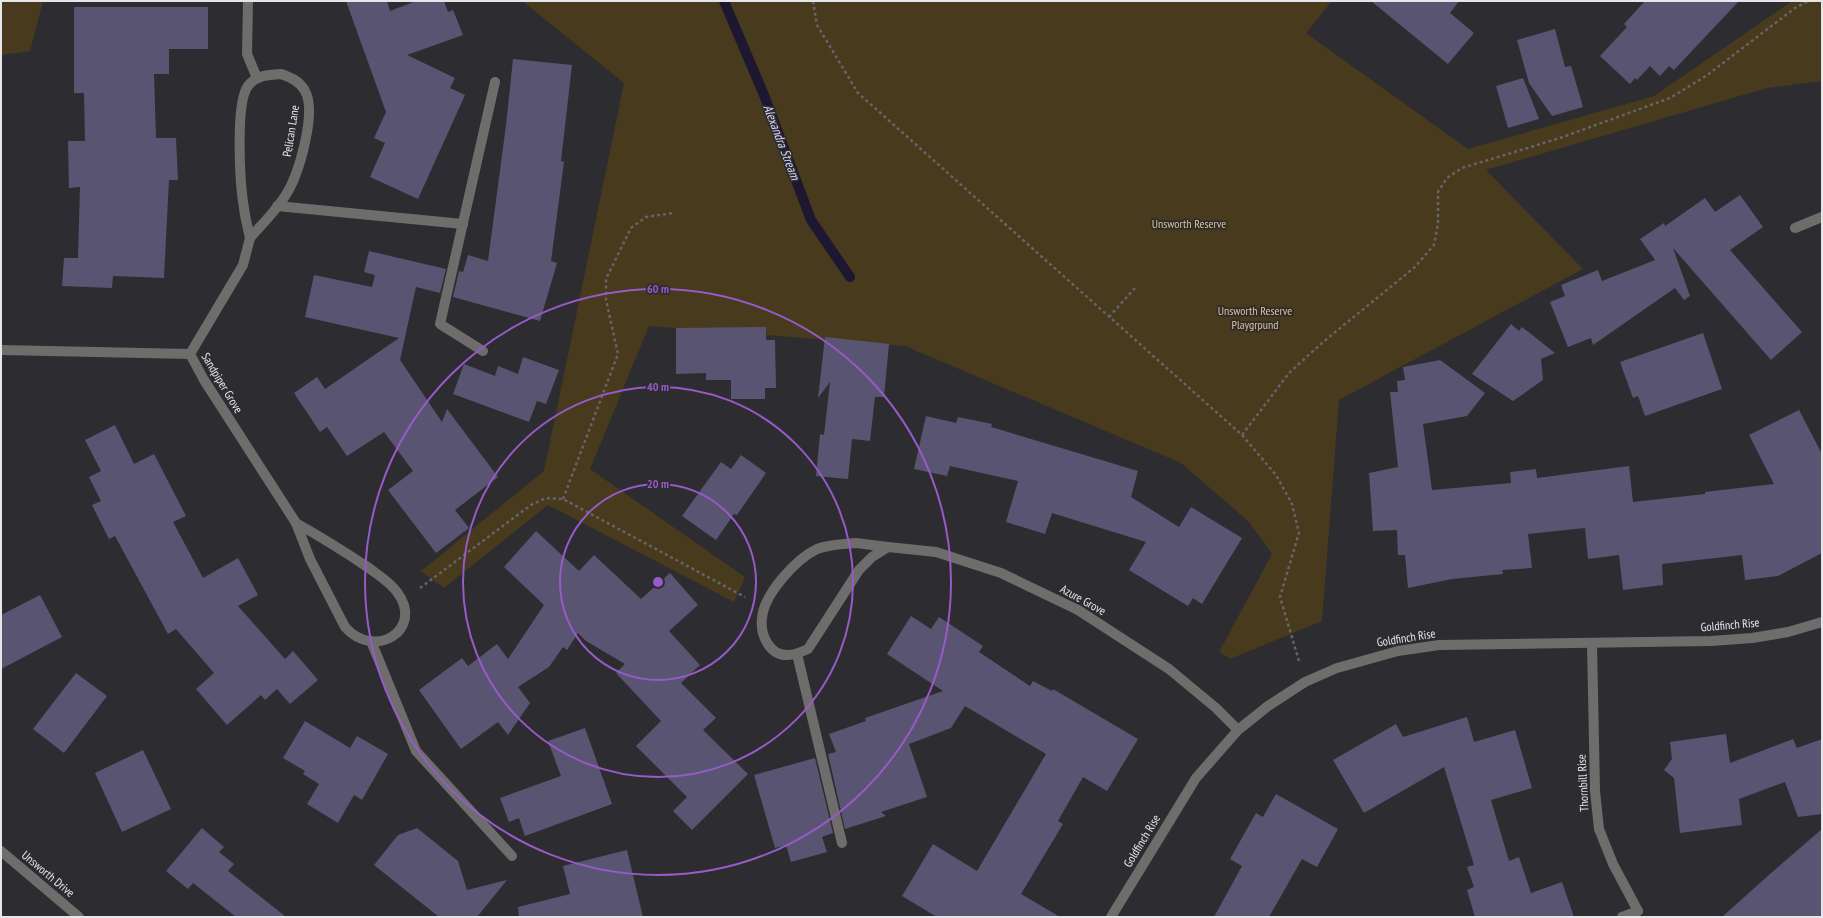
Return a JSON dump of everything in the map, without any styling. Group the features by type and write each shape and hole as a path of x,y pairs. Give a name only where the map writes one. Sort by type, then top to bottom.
{"street":[{"path":"248,1 248,54 257,78"},
{"name":"Pelican Lane","path":"190,354 243,265 250,238 243,200 241,165 241,108 243,97 248,86 257,78 267,75 281,74 294,79 305,90 309,102 305,141 299,166 287,193 250,238"},
{"path":"483,350 440,324 495,82"},
{"path":"277,206 463,224"},
{"path":"1795,228 1822,217"},
{"name":"Sandpiper Grove","path":"1,350 190,354 204,380 296,523 310,558 345,627 352,635 359,638 382,642 392,637 399,631 404,622 405,613 403,601 397,591 385,580 337,546 296,523"},
{"name":"Azure Grove","path":"796,654 786,655 776,652 768,646 763,637 761,627 762,617 765,608 786,573 806,555 829,546 856,543 936,552 1001,573 1078,610 1169,669 1216,708 1238,730"},
{"path":"842,843 796,654 808,649 817,637 859,570 872,557 888,547"},
{"name":"Goldfinch Rise","path":"1111,917 1196,778 1238,730 1268,706 1305,682 1337,668 1367,658 1425,647 1514,643 1592,644 1711,641 1752,638 1788,632 1822,622"},
{"path":"371,641 416,751 512,856"},
{"name":"Thornbill Rise","path":"1592,644 1595,791 1599,829 1613,864 1640,915"},
{"name":"Unsworth Drive","path":"1,851 79,917"},
{"path":"1622,917 1640,915"}],"path":[{"path":"813,1 817,25 858,94 1242,435 1276,475 1292,504 1299,533 1280,598 1305,682"},
{"path":"1242,435 1289,373 1323,342 1415,267 1434,245 1438,224 1438,192 1447,178 1462,168 1560,138 1670,98 1706,76 1795,8 1808,1"},
{"path":"564,499 618,354 606,300 606,279 631,228 646,217 673,213"},
{"path":"1109,317 1135,288"},
{"path":"418,590 530,505 546,498 564,499 750,599"}],"green space":[{"path":"1,1 43,1 30,51 1,55"},
{"name":"Unsworth Reserve","path":"522,1 1332,1 1306,33 1468,149 1654,96 1792,1 1822,1 1822,81 1767,88 1486,170 1583,269 1339,400 1322,621 1230,659 1219,652 1272,554 1248,521 1181,463 905,346 649,326 590,469 745,577 734,602 548,505 444,588 421,571 544,471 624,83"}],"building":[{"path":"346,1 387,1 390,11 416,1 444,1 448,12 453,10 463,35 407,55 455,78 450,88 465,95 418,199 370,177 385,143 374,138 386,112"},
{"path":"1371,1 1459,1 1450,13 1474,33 1448,64"},
{"path":"1645,1 1739,1 1674,70 1669,66 1660,76 1650,66 1637,80 1635,78 1630,84 1600,56 1627,27 1624,24"},
{"path":"74,7 208,7 208,49 169,49 169,74 154,74 156,138 176,138 178,180 169,180 164,278 113,276 112,288 62,286 64,258 78,258 80,187 69,188 68,141 85,141 84,93 74,93"},
{"path":"1555,29 1565,67 1571,66 1583,107 1552,116 1529,83 1517,40"},
{"path":"513,59 572,65 561,161 564,162 551,261 557,263 540,321 453,297 459,271 463,272 468,255 488,261"},
{"path":"1523,78 1539,119 1508,128 1496,86"},
{"path":"1740,195 1763,227 1730,250 1802,332 1771,360 1673,248 1690,296 1684,300 1675,288 1593,345 1591,338 1568,347 1550,302 1565,296 1561,285 1598,270 1602,281 1655,260 1640,239 1664,223 1665,226 1705,198 1715,212"},
{"path":"369,251 446,269 440,293 416,287 400,360 442,422 447,409 498,477 455,510 469,528 436,553 388,490 413,471 384,432 347,456 327,427 320,432 294,393 317,377 325,389 399,338 305,317 314,275 372,287 375,275 364,272"},
{"path":"1511,324 1519,331 1522,327 1555,353 1541,359 1543,380 1513,401 1472,374"},
{"path":"766,327 766,340 775,340 776,388 765,388 765,399 731,399 731,380 706,380 706,373 676,374 676,328"},
{"path":"1703,333 1722,389 1645,416 1638,396 1633,398 1620,362"},
{"path":"825,337 889,344 884,397 875,397 870,441 852,439 848,479 816,476 820,434 824,435 830,382 818,398"},
{"path":"523,357 559,370 546,404 537,401 529,422 453,394 464,364 495,376 498,366 518,374"},
{"path":"1440,360 1485,393 1467,416 1423,424 1432,490 1511,483 1510,472 1536,469 1537,478 1629,466 1633,502 1774,484 1749,435 1799,410 1822,454 1822,553 1778,576 1745,580 1742,555 1662,564 1663,585 1623,590 1619,555 1588,559 1585,528 1528,534 1532,568 1502,570 1503,574 1452,579 1408,588 1405,555 1398,555 1397,530 1373,531 1369,473 1398,467 1390,392 1398,392 1397,381 1405,380 1403,367"},
{"path":"926,416 956,423 958,417 992,424 991,427 1138,471 1131,497 1179,527 1191,507 1242,538 1202,604 1193,598 1188,606 1129,570 1146,542 1052,513 1045,534 1006,522 1018,481 950,466 947,476 914,469"},
{"path":"115,425 134,464 154,454 186,516 173,522 203,578 238,558 258,595 238,606 285,659 293,651 318,680 290,704 277,689 265,700 261,695 227,725 196,689 214,673 176,629 168,634 115,536 109,539 92,505 101,501 89,477 101,471 85,440"},
{"path":"741,455 766,473 737,515 734,514 716,540 682,516 721,462 731,469"},
{"path":"536,531 579,571 594,555 641,599 670,573 698,605 669,631 700,665 681,683 716,718 703,730 748,774 692,830 673,811 687,797 636,746 661,721 616,673 625,664 586,641 578,633 567,650 563,647 549,667 518,687 530,703 508,735 498,722 461,749 419,690 462,658 468,666 497,644 508,659 544,605 504,567"},
{"path":"40,595 62,637 1,669 1,615"},
{"path":"911,616 931,629 939,617 983,646 979,652 1030,686 1033,681 1052,691 1053,689 1138,739 1107,791 1083,777 1058,821 1063,824 1021,894 1060,917 937,917 902,896 933,844 977,871 1046,754 965,706 951,728 909,744 927,797 881,812 886,816 845,829 828,754 836,752 829,734 866,721 865,718 943,691 887,654"},
{"path":"76,673 107,696 64,753 33,729"},
{"path":"1467,717 1474,742 1515,730 1532,788 1491,800 1509,861 1519,857 1531,893 1562,882 1574,917 1475,917 1467,890 1474,887 1467,867 1474,865 1444,767 1364,813 1333,760 1396,724 1403,737"},
{"path":"305,721 350,748 357,736 388,754 362,800 354,795 338,823 307,804 319,784 303,774 305,771 283,758"},
{"path":"585,728 612,804 525,836 519,818 509,822 500,798 561,776 548,741"},
{"path":"1726,734 1730,763 1793,739 1797,748 1822,739 1822,814 1798,817 1785,782 1739,799 1742,825 1680,833 1674,778 1664,770 1672,759 1670,742"},
{"path":"143,750 171,809 122,832 95,773"},
{"path":"815,758 833,833 822,837 827,852 791,862 786,845 775,848 754,775"},
{"path":"1276,794 1338,829 1317,867 1302,859 1269,917 1214,917 1242,866 1230,859 1256,813 1263,817"},
{"path":"202,828 224,847 219,852 234,864 228,871 286,917 236,917 193,883 188,889 166,871"},
{"path":"417,828 458,861 467,890 507,880 477,917 439,917 374,865 398,835"},
{"path":"1822,829 1822,917 1722,917 1770,874"},
{"path":"627,850 643,917 519,917 518,907 570,894 563,866"}],"waterway":[{"name":"Alexandra Stream","path":"724,1 764,95 811,220 850,277"}],"park label":[{"name":"Unsworth Reserve Playgrpund","path":"1255,318"}]}
